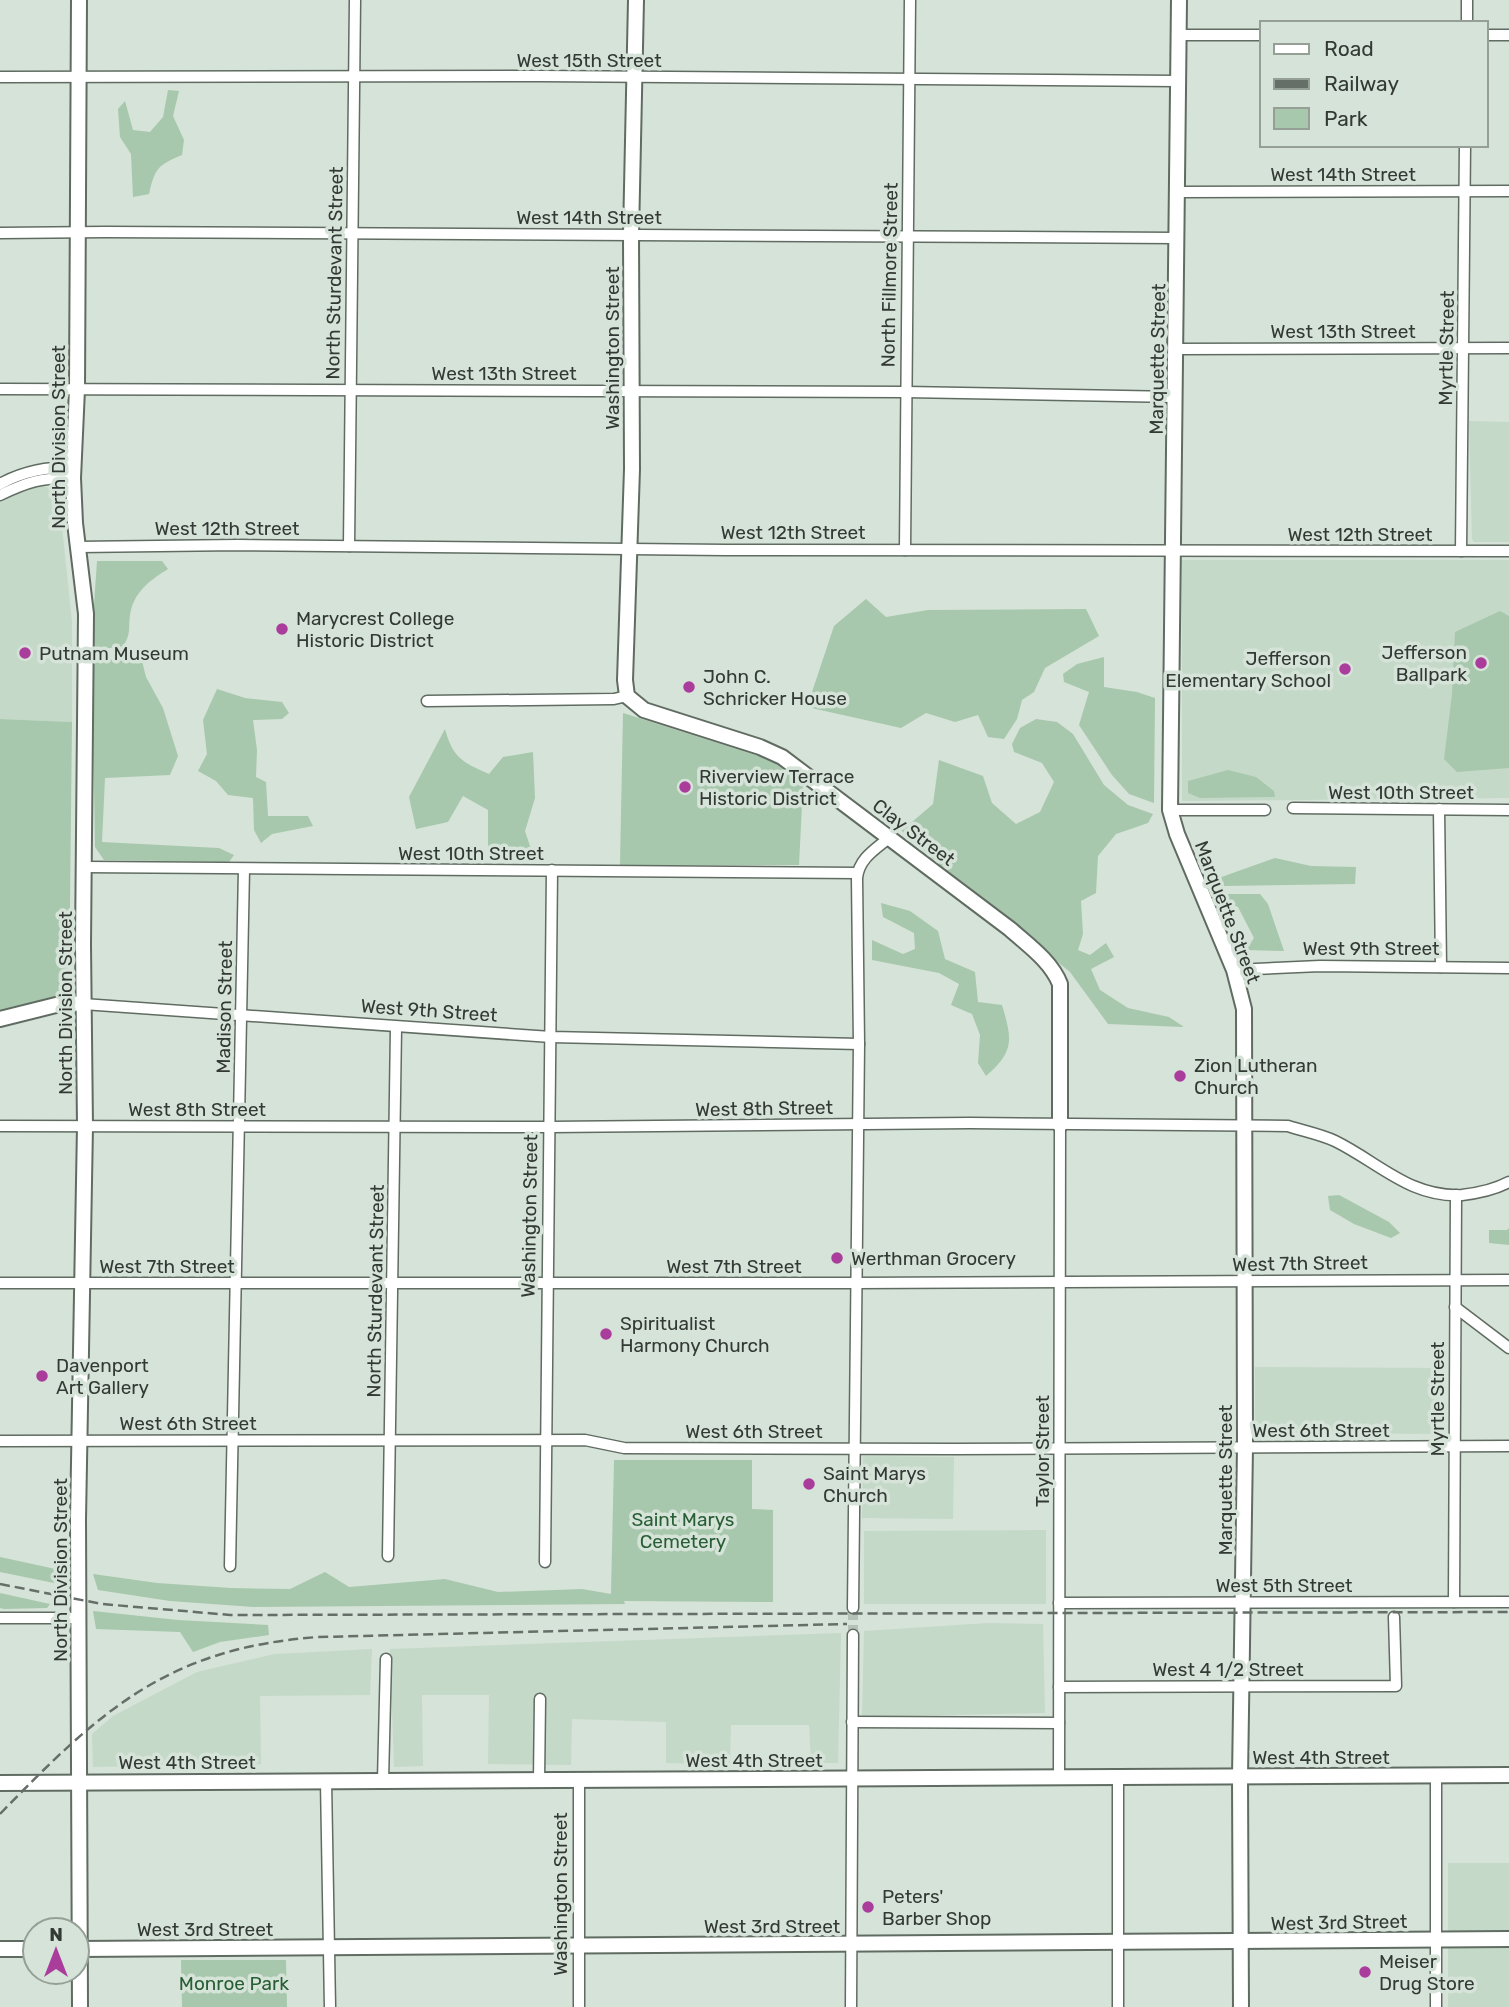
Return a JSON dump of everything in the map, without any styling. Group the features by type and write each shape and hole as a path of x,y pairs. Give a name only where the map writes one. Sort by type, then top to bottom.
{"main road":[{"name":"North Division Street","path":"78,1916 86,614 78,547 74,472 79,0"},
{"name":"Washington Street","path":"626,696 636,0"},
{"name":"Marquette Street","path":"1178,0 1170,810 1181,846 1234,970 1244,1009 1245,1447 1240,1777 1241,2007"},
{"name":"Clay Street","path":"626,696 644,710 760,747 782,757 1010,929 1044,961 1057,976 1060,984 1060,1125"},
{"name":"West 9th Street","path":"0,1019 64,1003 83,1004"},
{"name":"West 4th Street","path":"0,1783 1509,1775"},
{"name":"West 3rd Street","path":"91,1949 1509,1940"},
{"path":"0,1949 21,1949"},
{"name":"North Division Street","path":"79,1986 80,2007"}],"street":[{"name":"North Sturdevant Street","path":"349,546 355,0"},
{"name":"North Fillmore Street","path":"905,550 910,0"},
{"path":"1466,21 1467,0"},
{"path":"1178,35 1260,36"},
{"path":"1488,35 1509,35"},
{"name":"West 15th Street","path":"0,77 634,77 1178,81"},
{"name":"Myrtle Street","path":"1461,551 1465,147"},
{"name":"West 14th Street","path":"1178,192 1509,191"},
{"name":"West 14th Street","path":"0,233 1177,238"},
{"name":"West 13th Street","path":"1176,349 1509,348"},
{"name":"West 13th Street","path":"0,389 632,391 1176,397"},
{"path":"0,484 16,475 36,470 74,472"},
{"path":"0,495 27,482 74,472"},
{"name":"West 12th Street","path":"78,547 224,545 1509,551"},
{"path":"427,701 614,699 626,696"},
{"name":"West 10th Street","path":"1293,808 1509,810"},
{"path":"1439,809 1441,967"},
{"path":"1170,810 1265,810"},
{"path":"853,1608 859,1044 857,873 863,860 890,837"},
{"name":"West 10th Street","path":"84,867 857,873"},
{"name":"Madison Street","path":"230,1566 244,869"},
{"name":"Washington Street","path":"545,1562 552,870"},
{"name":"West 9th Street","path":"1234,970 1320,966 1509,968"},
{"name":"West 9th Street","path":"83,1004 551,1037 859,1044"},
{"name":"North Sturdevant Street","path":"388,1556 396,1028"},
{"name":"Taylor Street","path":"1059,1778 1060,1125"},
{"name":"West 8th Street","path":"0,1126 1288,1126 1327,1139 1398,1181 1422,1190 1456,1195 1497,1189 1509,1182"},
{"name":"Myrtle Street","path":"1454,1602 1456,1195"},
{"name":"West 7th Street","path":"0,1283 1509,1280"},
{"path":"1455,1307 1509,1348"},
{"name":"West 6th Street","path":"0,1441 584,1440 624,1448 855,1449 1509,1446"},
{"name":"West 5th Street","path":"1059,1603 1509,1602"},
{"name":"West 4 1/2 Street","path":"1059,1687 1396,1686 1394,1617"},
{"path":"0,1618 78,1618"},
{"path":"851,2007 853,1635"},
{"path":"383,1780 386,1658"},
{"path":"539,1780 540,1699"},
{"path":"852,1722 1059,1723"},
{"path":"1436,1776 1436,2007"},
{"path":"1118,1777 1118,2007"},
{"name":"Washington Street","path":"579,1780 579,2007"},
{"path":"326,1781 330,2007"}],"shaded area":[{"path":"1469,421 1509,422 1509,542 1474,542 1472,539"},
{"path":"43,486 55,490 59,497 72,622 72,722 0,719 0,502 24,490"},
{"name":"Jefferson Elementary School","path":"1182,560 1509,560 1509,798 1182,801"},
{"path":"1255,1367 1441,1368 1441,1434 1255,1433"},
{"path":"863,1456 954,1457 953,1519 862,1518"},
{"path":"1046,1530 1046,1604 864,1604 864,1531"},
{"path":"988,1623 1043,1624 1045,1713 862,1717 864,1631"},
{"path":"841,1633 838,1763 811,1763 809,1725 731,1725 730,1765 666,1763 666,1722 572,1719 571,1765 488,1764 489,1695 422,1695 423,1766 394,1767 390,1649"},
{"path":"372,1649 370,1695 260,1696 261,1764 93,1767 92,1734 113,1716 197,1672 274,1654"},
{"path":"1448,1863 1509,1863 1509,2007 1448,2007"}],"green space":[{"path":"168,90 179,91 173,116 184,140 182,155 159,168 149,194 133,197 131,154 120,137 118,109 125,101 133,130 150,132 163,117"},
{"path":"97,561 162,561 168,569 151,581 133,603 129,633 122,648 91,648"},
{"path":"866,599 886,617 928,610 1086,609 1099,636 1045,668 1034,692 1022,700 1017,719 1004,739 988,737 978,715 955,722 926,713 901,728 807,707 834,626"},
{"name":"Jefferson Ballpark","path":"1500,611 1509,616 1509,768 1457,772 1444,759 1452,694 1455,632"},
{"path":"1104,657 1104,687 1155,698 1154,803 1129,794 1112,775 1079,725 1089,692 1064,682 1063,674 1077,664"},
{"path":"92,659 142,661 146,677 163,708 178,756 170,775 105,778 102,842 219,848 234,855 229,862 104,860 95,847"},
{"path":"217,689 245,698 282,702 289,713 282,719 253,720 257,750 256,777 266,782 268,816 308,816 313,826 272,834 261,843 254,830 253,798 228,795 216,781 198,771 207,754 203,720"},
{"path":"623,713 771,760 803,785 799,865 620,865"},
{"path":"0,719 72,722 69,994 0,1011"},
{"path":"1036,719 1057,722 1073,734 1104,785 1128,805 1153,814 1148,823 1116,834 1098,856 1096,893 1081,901 1083,934 1078,950 1090,955 1106,943 1114,957 1091,969 1100,990 1128,1008 1169,1017 1184,1027 1108,1024 1070,972 964,886 895,825 912,822 933,804 939,760 983,776 992,803 1016,824 1040,812 1054,782 1042,763 1014,752 1012,744 1020,728"},
{"path":"445,729 455,753 472,766 489,774 503,757 533,752 535,798 525,831 534,858 488,857 488,810 463,796 448,822 416,829 409,797"},
{"path":"1228,770 1256,777 1274,791 1275,797 1200,798 1188,793 1188,781"},
{"path":"1275,858 1311,866 1356,867 1355,884 1224,886 1216,879"},
{"path":"1220,894 1260,894 1268,904 1284,951 1246,950 1254,938 1238,907 1222,900"},
{"path":"881,903 910,911 938,931 945,959 975,972 978,1002 1002,1005 1009,1044 1002,1059 986,1076 978,1063 980,1035 972,1014 951,1005 959,984 939,973 872,960 872,940 903,954 915,949 914,933 883,917"},
{"path":"1339,1195 1389,1222 1400,1233 1391,1238 1354,1224 1330,1210 1328,1196"},
{"path":"1509,1228 1509,1245 1489,1243 1489,1230"},
{"name":"Saint Marys Cemetery","path":"614,1460 752,1460 752,1509 773,1510 773,1602 624,1601 625,1604 253,1607 170,1601 98,1590 93,1574 157,1583 290,1589 325,1572 349,1587 445,1579 498,1592 582,1589 611,1594"},
{"path":"0,1557 60,1570 59,1584 0,1572"},
{"path":"0,1593 50,1604 47,1608 4,1609 0,1608"},
{"path":"93,1611 178,1620 268,1625 269,1635 220,1642 193,1652 180,1632 96,1629"},
{"name":"Monroe Park","path":"181,1960 286,1960 287,2007 182,2007"}],"tunnel":[{"path":"853,1608 853,1635"}],"railway":[{"path":"0,1584 102,1604 230,1615 1509,1612"},
{"path":"0,1814 71,1744 140,1691 177,1671 219,1655 265,1644 318,1637 847,1624"}],"place":[{"name":"Marycrest College Historic District","path":"282,629"},
{"name":"Putnam Museum","path":"25,653"},
{"name":"Jefferson Ballpark","path":"1481,663"},
{"name":"Jefferson Elementary School","path":"1345,669"},
{"name":"John C. Schricker House","path":"689,687"},
{"name":"Riverview Terrace Historic District","path":"685,787"},
{"name":"Zion Lutheran Church","path":"1180,1076"},
{"name":"Werthman Grocery","path":"837,1258"},
{"name":"Spiritualist Harmony Church","path":"606,1334"},
{"name":"Davenport Art Gallery","path":"42,1376"},
{"name":"Saint Marys Church","path":"809,1484"},
{"name":"Peters' Barber Shop","path":"868,1907"},
{"name":"Meiser Drug Store","path":"1365,1972"}]}
